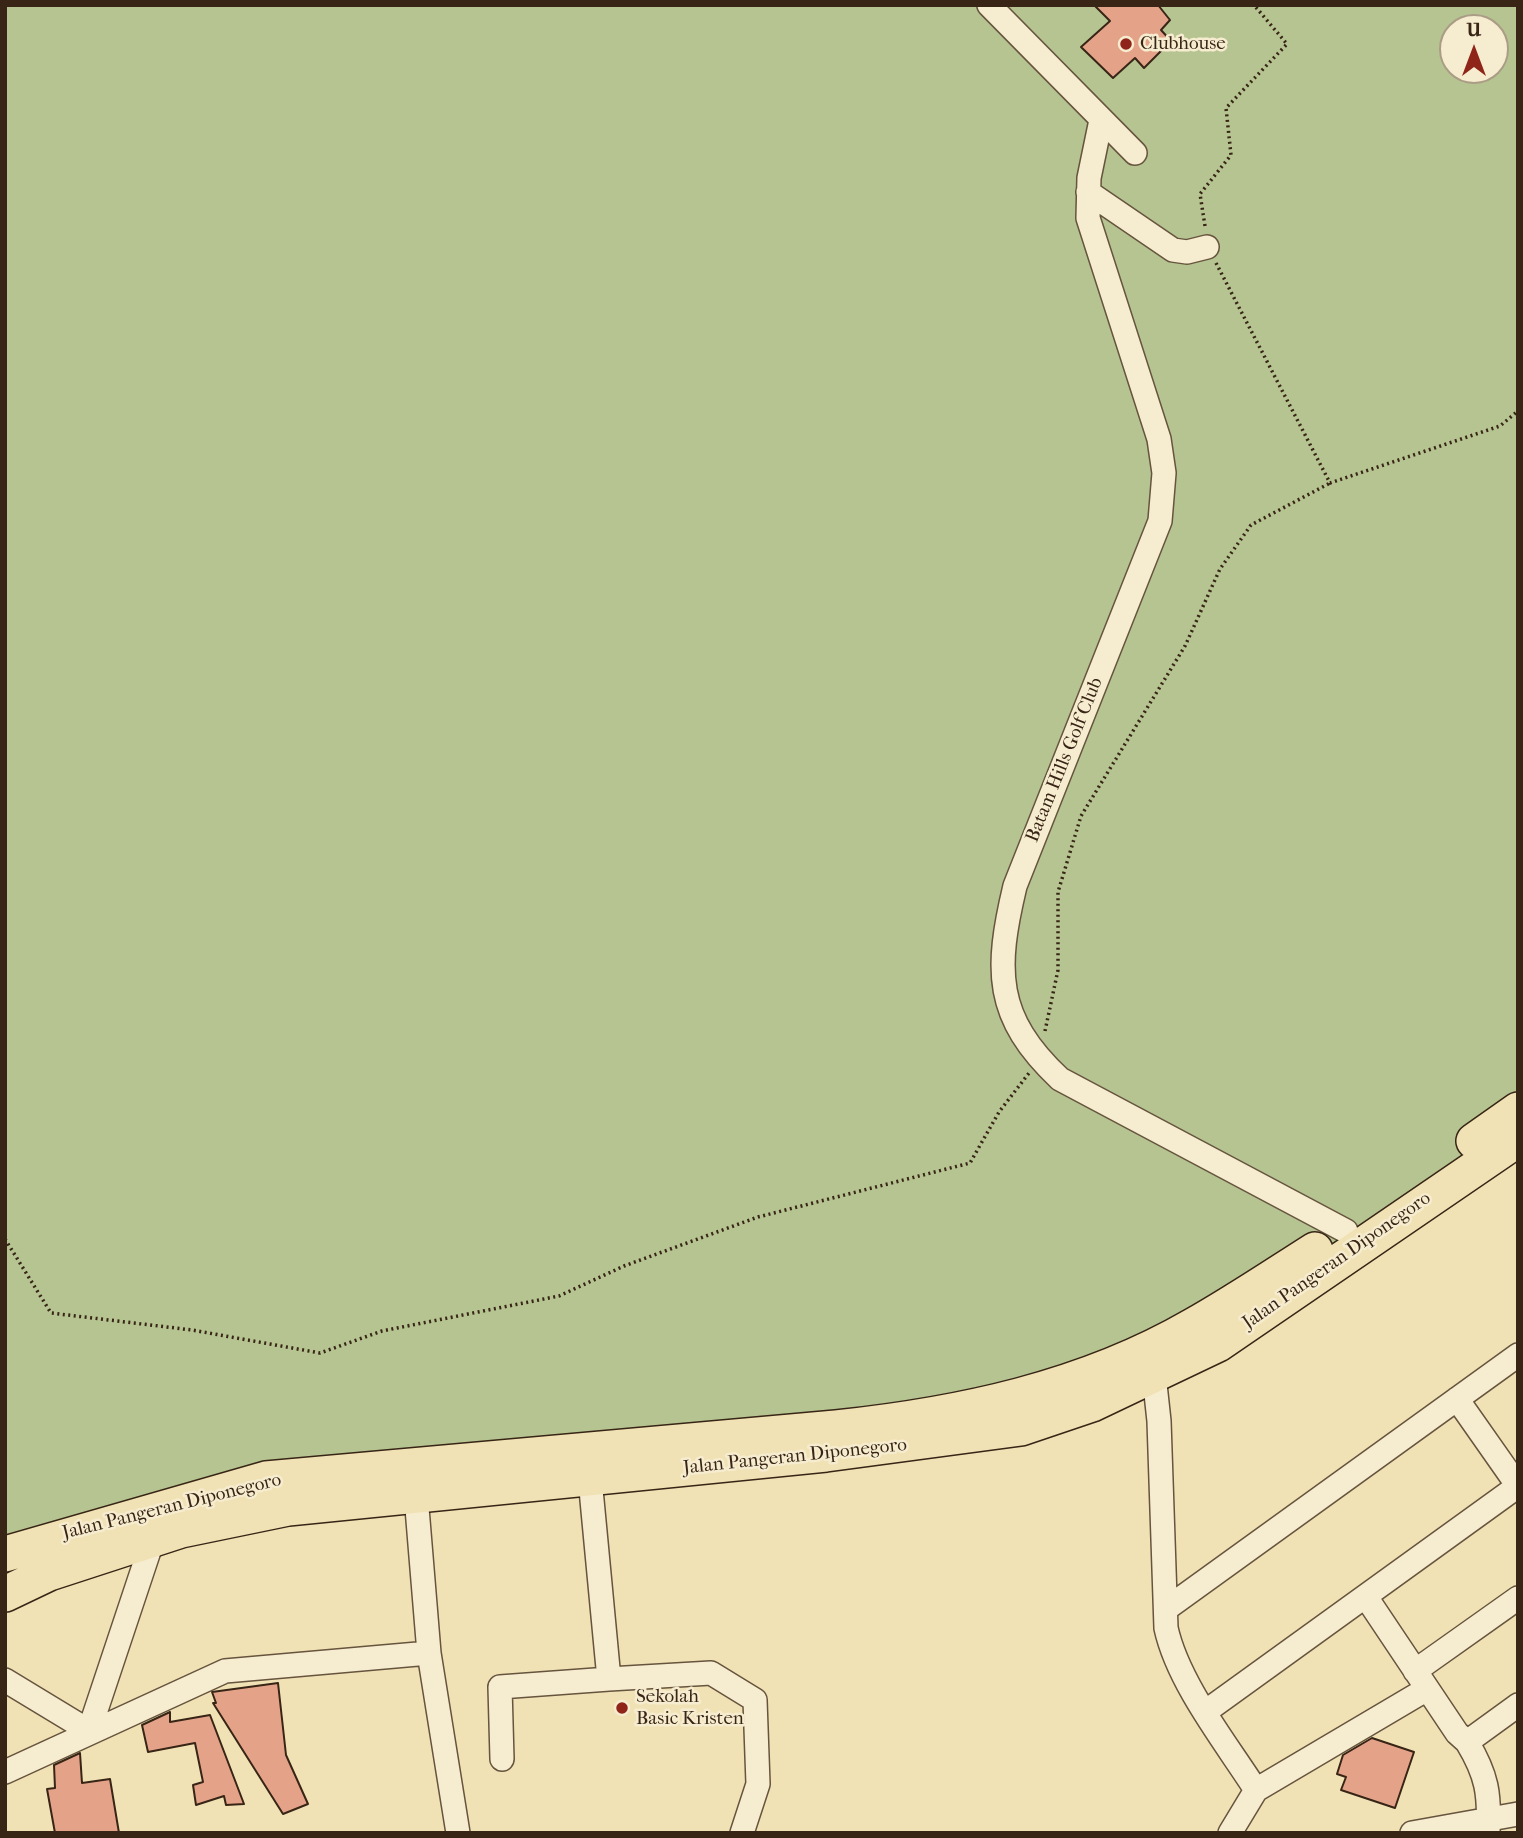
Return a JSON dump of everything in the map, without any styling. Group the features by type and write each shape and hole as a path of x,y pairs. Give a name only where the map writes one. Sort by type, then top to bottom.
{"highway":[{"name":"Jalan Pangeran Diponegoro","path":"5,1554 266,1479 863,1425 989,1405 1076,1378 1191,1328 1346,1231 1518,1110"},
{"name":"Jalan Pangeran Diponegoro","path":"5,1594 49,1573 153,1539 288,1508 935,1442 1021,1429 1093,1404 1218,1344 1513,1149"}],"street":[{"path":"989,5 1135,153"},
{"name":"Batam Hills Golf Club","path":"1101,120 1088,192 1088,218 1159,439 1164,473 1160,521 1015,886 1003,936 1003,981 1011,1019 1040,1060 1060,1079 1346,1231"},
{"path":"1088,192 1173,250 1187,252 1207,247"},
{"path":"1166,1609 1518,1355"},
{"path":"1154,1375 1159,1421 1166,1609 1170,1646 1205,1712 1256,1790"},
{"path":"1205,1712 1518,1486 1457,1399"},
{"path":"590,1479 609,1679"},
{"path":"415,1496 429,1653 458,1833"},
{"path":"89,1731 153,1539"},
{"path":"1366,1597 1482,1767 1488,1790 1488,1825"},
{"path":"1230,1833 1256,1790 1421,1680 1518,1598"},
{"path":"5,1772 89,1731 225,1671 429,1653"},
{"path":"502,1759 500,1687 711,1673 755,1700 758,1783 742,1833"},
{"path":"5,1680 89,1731"},
{"path":"1467,1742 1518,1705"},
{"path":"1412,1833 1488,1825 1518,1814"}],"path":[{"path":"1254,5 1287,44 1226,108 1231,155 1200,194 1207,247 1330,483"},
{"path":"5,1239 51,1313 192,1330 320,1353 382,1331 559,1296 624,1266 758,1216 970,1163 999,1112 1040,1060 1058,970 1058,892 1081,816 1185,646 1220,569 1251,525 1330,483 1500,426 1518,411"}],"green space":[{"path":"5,5 1518,5 1518,1120 1289,1279 1076,1388 5,1560"}],"building":[{"name":"Clubhouse","path":"1094,5 1158,5 1170,20 1161,30 1171,41 1144,68 1135,58 1113,78 1081,47 1110,21"},
{"path":"278,1683 286,1755 308,1804 283,1814 213,1703 216,1703 212,1692"},
{"path":"170,1712 170,1722 210,1715 244,1804 226,1805 224,1796 196,1805 193,1785 203,1782 195,1743 148,1752 142,1725"},
{"path":"1372,1738 1414,1752 1395,1808 1341,1790 1346,1777 1337,1774 1343,1755"},
{"path":"80,1753 82,1783 110,1779 119,1833 55,1833 47,1789 55,1788 54,1765"}],"place":[{"name":"Clubhouse","path":"1126,44"},
{"name":"Sekolah Basic Kristen","path":"622,1708"}]}
